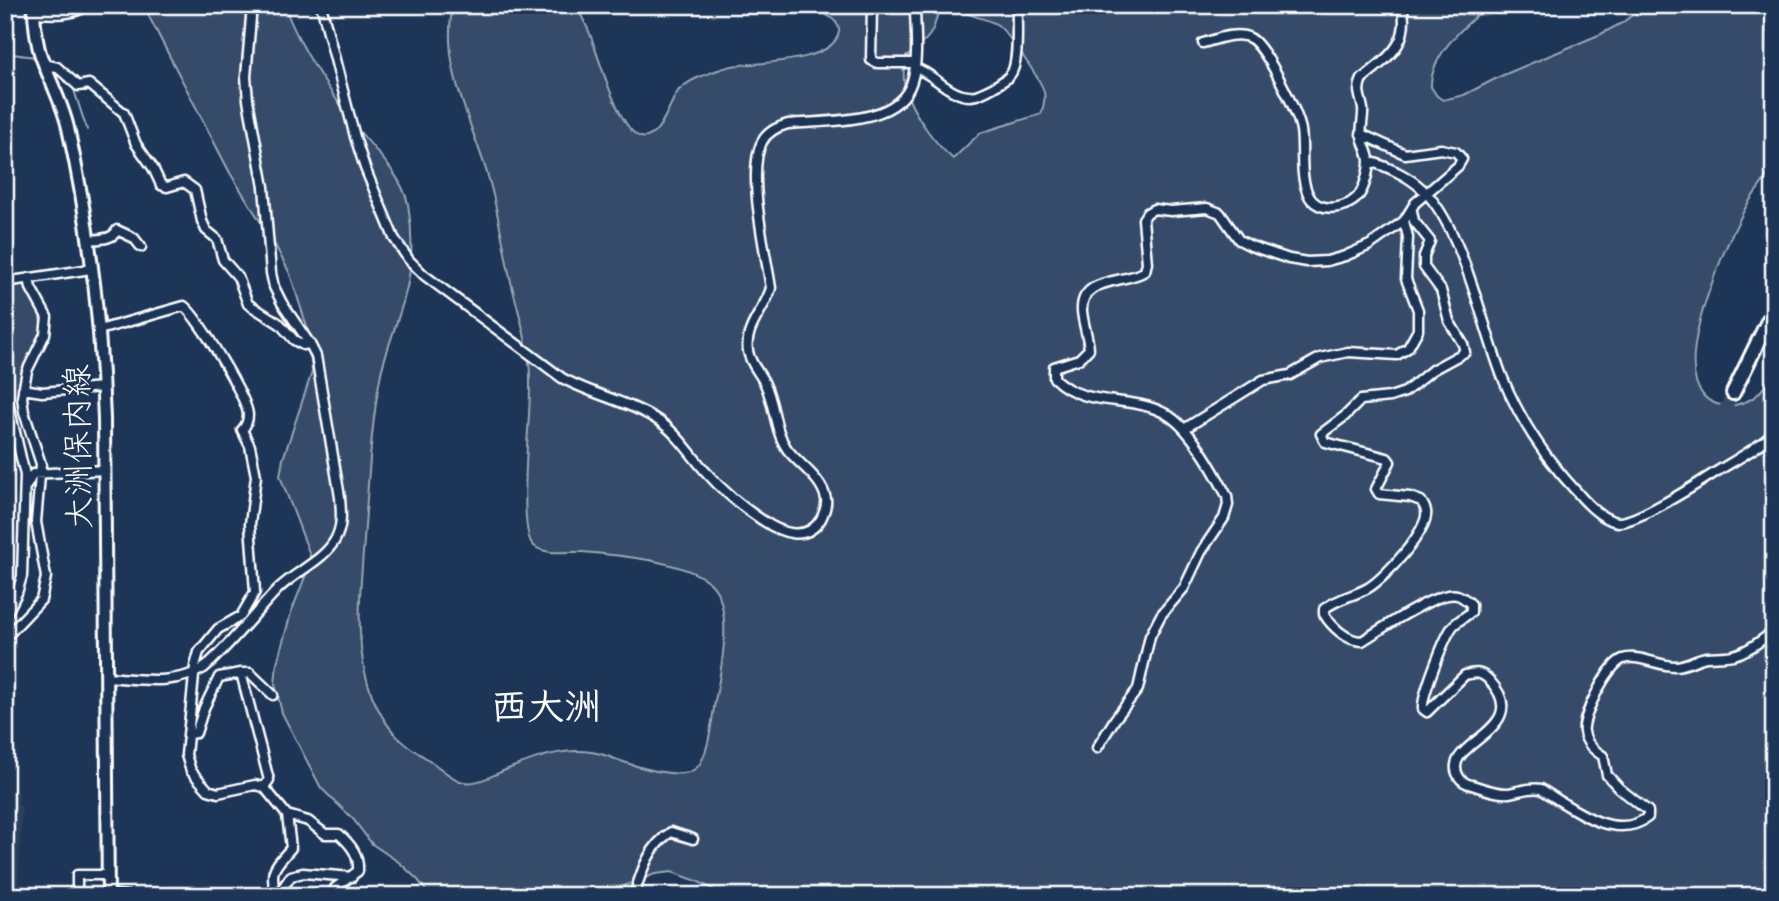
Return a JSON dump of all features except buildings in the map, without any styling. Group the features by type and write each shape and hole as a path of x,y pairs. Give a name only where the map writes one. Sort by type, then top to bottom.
{"highway":[{"path":"1733,393 1774,309"}],"main road":[{"name":"大洲保内線","path":"33,9 36,37 44,64 66,119 88,240 99,330 103,387 108,895"}],"street":[{"path":"33,9 55,14 82,10 88,5"},
{"path":"106,677 174,680 195,674 215,659 295,573 325,552 340,531 340,498 320,371 310,344 274,287 271,273 264,187 246,77 253,5"},
{"path":"321,5 365,168 394,238 409,260 425,275 562,378 658,421 684,446 707,474 745,509 780,531 792,534 804,534 816,527 824,513 826,500 821,485 780,438 770,396 748,351 751,326 768,300 771,288 756,188 757,156 761,143 776,128 788,124 858,118 891,109 904,99 912,82 915,65 915,5"},
{"path":"872,5 871,60 877,63 915,65 963,96 976,96 1003,82 1012,73 1015,62 1017,5"},
{"path":"1203,43 1240,35 1256,42 1269,61 1297,117 1309,196 1316,204 1327,207 1349,204 1362,191 1369,161 1361,134 1363,110 1359,86 1362,79 1400,44 1406,21 1402,5"},
{"path":"44,64 57,67 78,86 89,84 124,113 141,154 153,168 161,185 167,187 184,182 195,190 206,230 217,239 223,260 238,277 248,304 280,324 294,340 303,345 310,344"},
{"path":"1097,748 1138,689 1150,636 1161,615 1184,588 1201,552 1224,518 1228,505 1227,496 1184,429 1169,415 1154,408 1076,394 1062,386 1052,374 1054,367 1079,359 1089,349 1082,310 1089,292 1097,284 1134,278 1145,271 1147,263 1143,219 1154,209 1171,211 1207,208 1220,213 1239,240 1251,246 1289,259 1327,261 1370,245 1404,221 1415,203 1458,166 1462,159 1456,152 1441,149 1405,154 1361,134"},
{"path":"1369,161 1392,169 1427,194 1448,227 1464,265 1515,404 1564,479 1586,503 1608,519 1618,522 1630,520 1694,486 1774,433"},
{"path":"1412,211 1414,221 1430,241 1423,256 1424,267 1441,290 1449,321 1465,352 1432,370 1405,392 1390,397 1361,400 1321,434 1325,442 1387,458 1390,462 1376,489 1379,494 1410,497 1421,501 1426,511 1412,543 1396,565 1367,589 1333,602 1324,609 1324,614 1346,637 1362,641 1418,607 1450,594 1459,595 1471,604 1471,612 1453,627 1428,682 1422,704 1427,712 1465,675 1474,673 1487,677 1500,693 1504,704 1500,717 1485,735 1458,758 1458,777 1464,783 1488,791 1506,793 1541,789 1597,821 1620,826 1643,821 1648,817 1648,811 1607,775 1603,756 1590,747 1584,736 1583,723 1590,706 1616,664 1630,657 1674,666 1685,665 1705,657 1734,655 1774,631"},
{"path":"1184,429 1263,380 1290,375 1320,358 1348,352 1397,355 1408,348 1418,330 1418,310 1406,279 1408,237 1404,221"},
{"path":"88,240 109,237 117,230 134,238 141,247"},
{"path":"5,282 91,269"},
{"path":"5,638 41,600 47,576 36,522 41,472 38,450 24,412 23,389 30,361 46,334 47,317 31,288 29,278"},
{"path":"99,330 184,306 226,366 247,410 247,424 242,430 250,446 256,476 250,524 255,592 241,616 218,629 199,652 186,755 188,764 208,790 218,793 255,785 264,787 287,815 292,848 274,867 271,878 277,896"},
{"path":"23,389 41,392 103,387"},
{"path":"5,389 23,458 24,496 22,576 5,616"},
{"path":"24,496 33,474 104,470"},
{"path":"241,673 269,779 264,787"},
{"path":"188,734 196,733 219,677 250,673 273,695"},
{"path":"287,815 308,821 325,834 340,834 352,847 359,860 358,870 335,888 332,896"},
{"path":"634,896 640,872 661,839 671,832 693,839"},
{"path":"277,896 291,876 303,873 352,877"},
{"path":"73,896 77,888 77,875 108,875"},
{"path":"144,896 176,893 184,896"},
{"path":"108,895 128,896"}],"shaded area":[{"path":"143,5 284,5 316,69 357,128 387,163 405,193 411,227 411,262 408,284 381,373 375,411 361,579 360,633 363,660 369,686 379,710 394,733 409,747 447,773 460,781 472,782 544,756 569,751 595,753 665,772 687,772 695,769 704,757 709,738 722,660 724,629 721,601 716,590 707,580 692,572 634,558 543,551 533,545 529,536 525,503 530,388 528,351 491,185 454,70 450,48 453,5 576,5 625,122 633,132 641,137 648,137 659,127 679,90 696,79 732,66 809,56 834,42 839,32 836,22 826,14 803,5 940,5 935,25 928,37 904,59 904,83 921,122 953,159 980,133 1041,114 1045,97 1042,86 1030,67 1001,28 965,12 956,5 1488,5 1451,41 1436,63 1431,87 1443,100 1464,95 1501,76 1601,34 1622,23 1646,5 1766,5 1774,112 1774,159 1770,171 1747,205 1727,245 1706,300 1694,355 1695,378 1703,395 1711,402 1726,406 1737,405 1753,398 1765,386 1774,370 1774,896 726,896 672,872 655,874 597,896 430,896 400,863 372,844 353,819 321,788 282,713 275,684 277,663 291,613 308,569 310,555 280,476 283,459 312,372 308,330 290,274 230,173"},
{"path":"23,283 39,311 42,328 21,374 17,399 9,400 5,378 5,286"},
{"path":"5,791 19,792 18,805 22,806 18,891 12,890 11,896 5,896"}],"waterway":[{"path":"5,53 35,57"},
{"path":"51,69 73,87 87,130"},
{"path":"5,521 5,553"}],"tunnel":[{"path":"1541,896 1657,549 1733,393"}],"district":[{"name":"西大洲","path":"546,706"}]}
